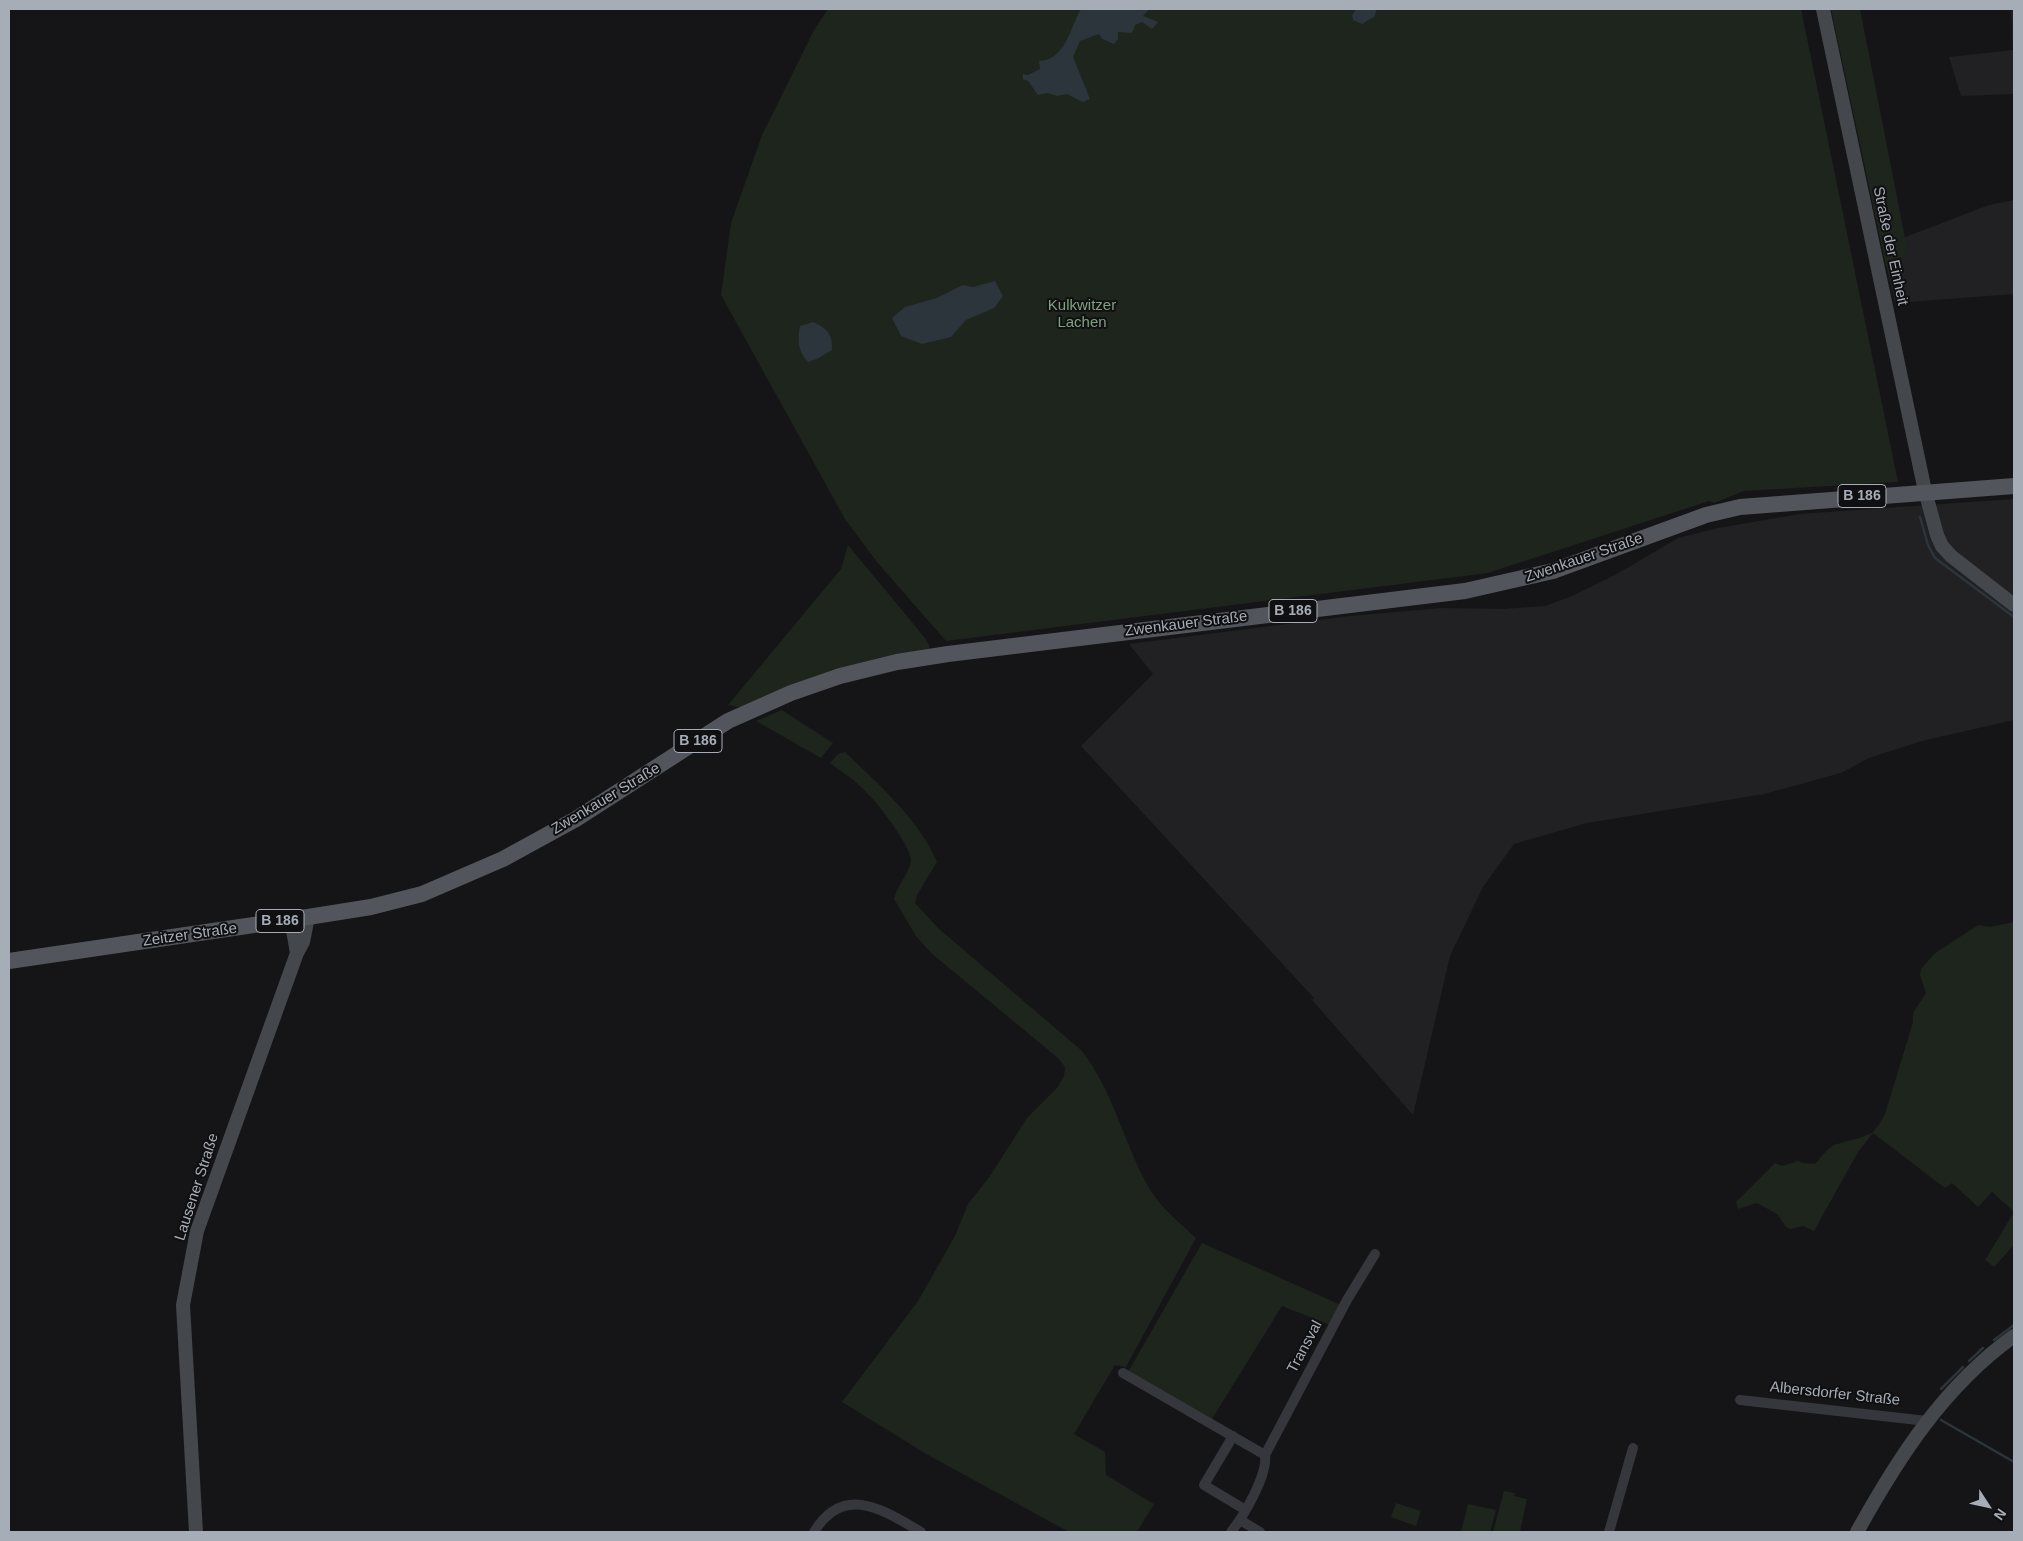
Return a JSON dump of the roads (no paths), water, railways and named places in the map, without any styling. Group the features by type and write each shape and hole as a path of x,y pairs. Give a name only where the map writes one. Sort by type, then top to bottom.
{"main road":[{"name":"Zwenkauer Straße","path":"485,868 616,796 728,721 791,694 840,676 897,662 942,655 1458,593 1528,579 1706,515 1740,507 1925,491 2014,486"},
{"name":"Zeitzer Straße","path":"9,961 371,906 422,894 485,868"}],"street":[{"name":"Straße der Einheit","path":"1823,9 1925,491 1937,535 1942,546 1951,556 2014,605"},
{"name":"Lausener Straße","path":"196,1532 183,1305 197,1231 297,953 303,942 308,917"},
{"path":"291,919 297,953"},
{"name":"Transval","path":"1231,1532 1240,1520 1265,1470 1265,1456 1347,1300 1376,1254"},
{"path":"1857,1532 1897,1461 1927,1421 1960,1383 2014,1336"},
{"path":"1123,1373 1138,1384 1162,1394 1265,1456"},
{"name":"Albersdorfer Straße","path":"1740,1400 1927,1421"},
{"path":"1233,1436 1204,1485 1244,1509"},
{"path":"1609,1532 1633,1448"},
{"path":"814,1532 829,1512 843,1505 861,1503 893,1516 921,1532"},
{"path":"1240,1520 1260,1532"}],"waterway":[{"path":"1920,517 1928,545 1935,558 2014,617"},
{"path":"1994,1340 2014,1325"},
{"path":"1969,1361 1983,1348"},
{"path":"1941,1389 1963,1367"},
{"path":"1941,1420 2014,1462"}],"park label":[{"name":"Kulkwitzer Lachen","path":"1082,314"}]}
